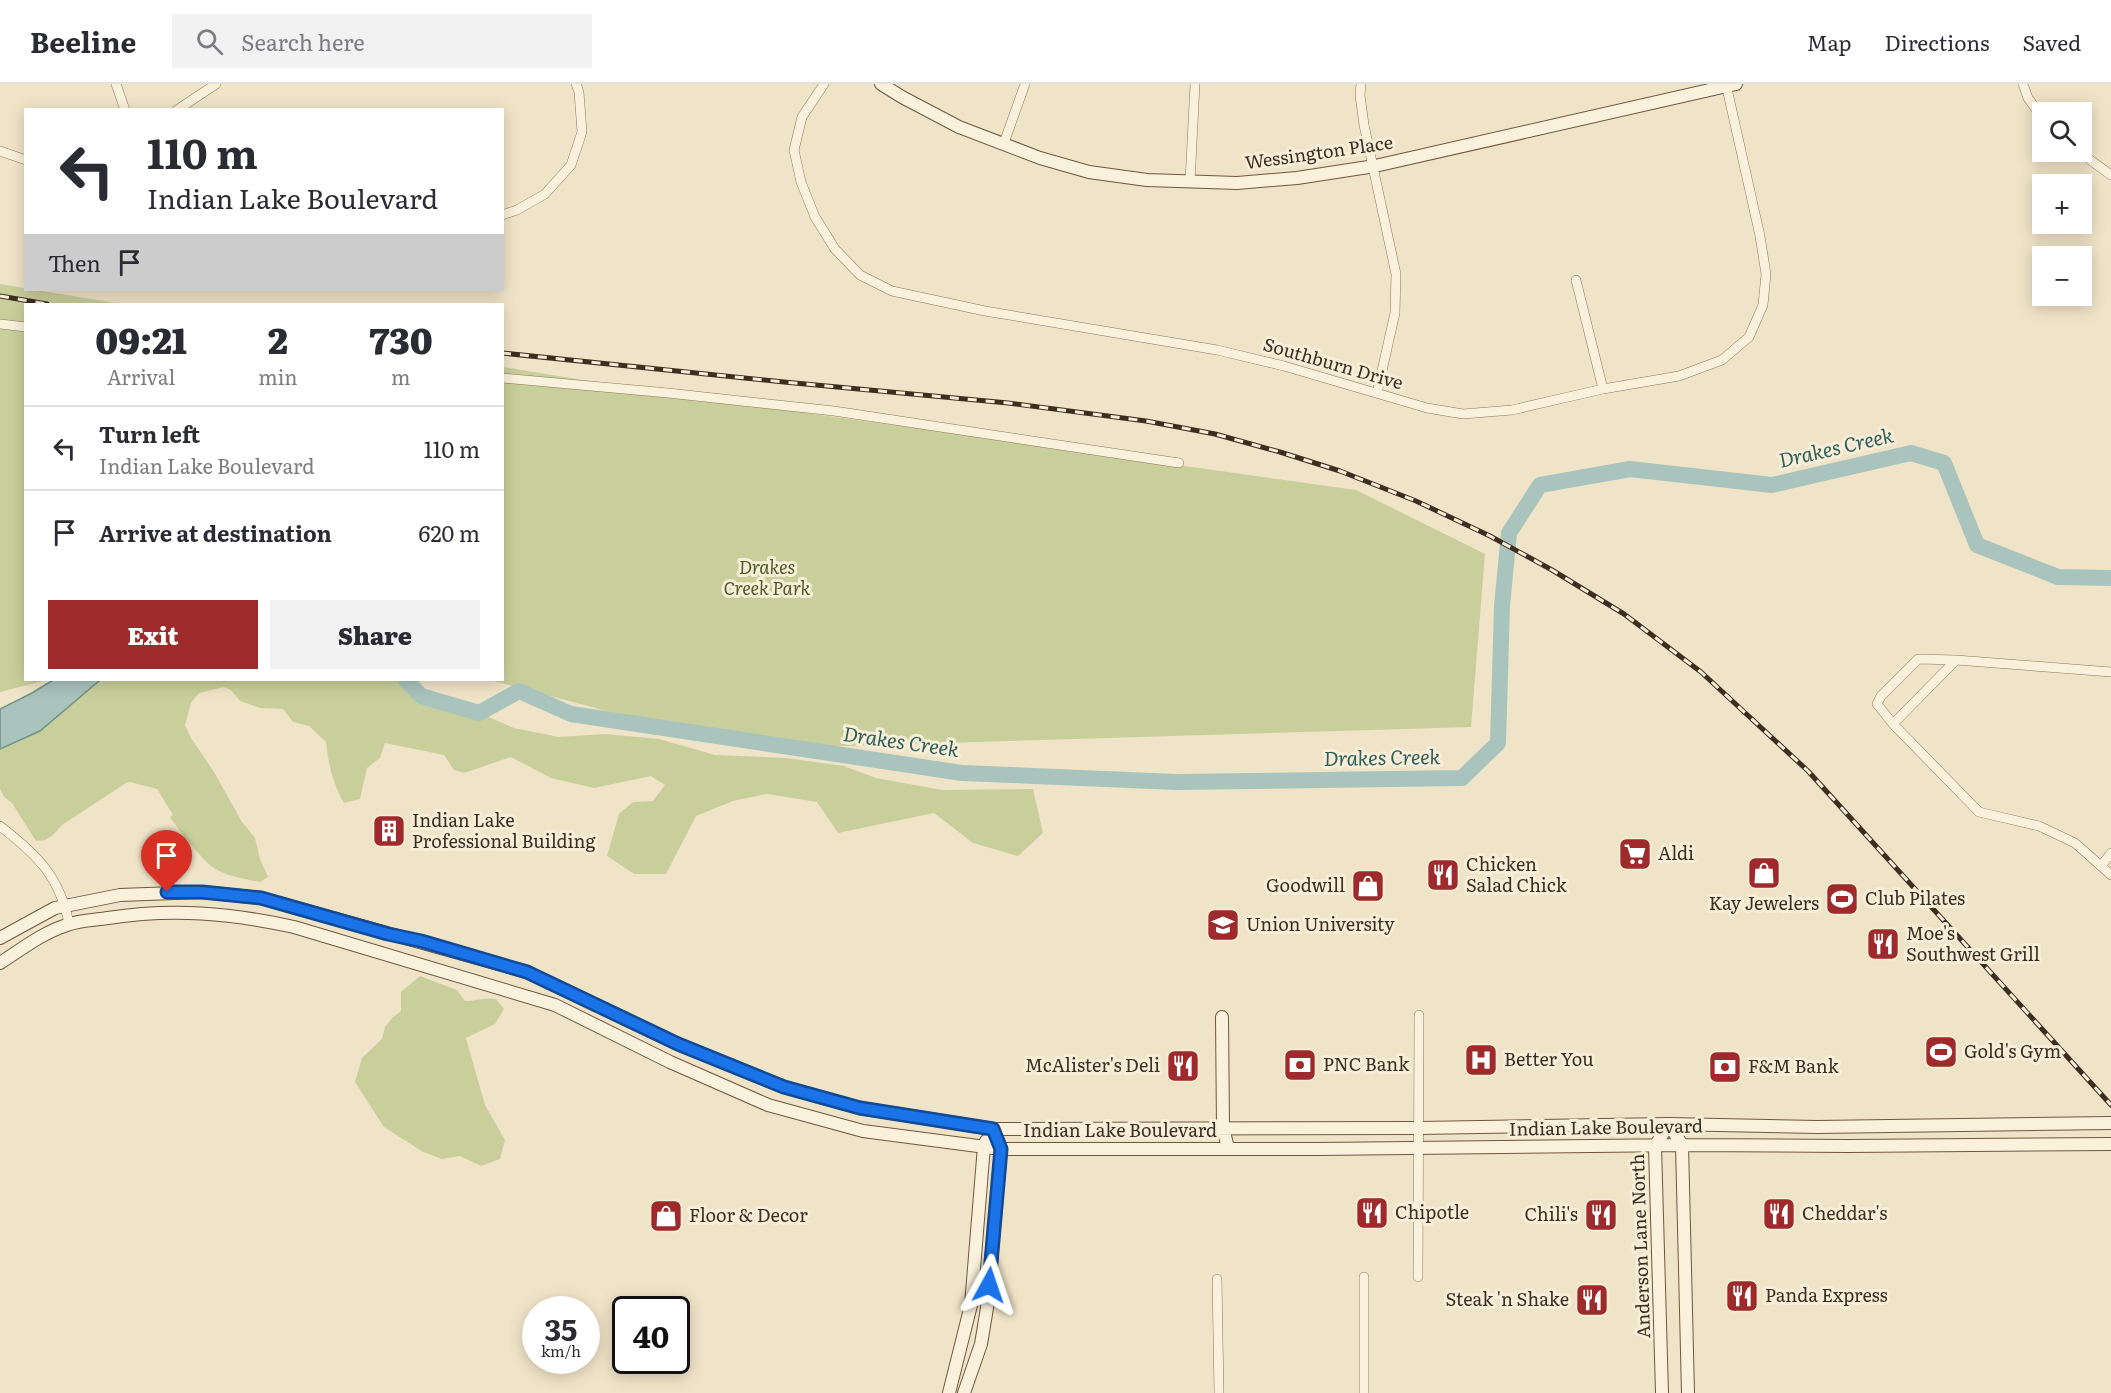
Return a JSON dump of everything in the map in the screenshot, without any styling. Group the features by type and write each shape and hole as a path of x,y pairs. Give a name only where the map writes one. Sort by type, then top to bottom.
{"main road":[{"name":"Wessington Place","path":"881,84 959,127 1040,158 1089,172 1147,180 1238,183 1309,176 1374,166 1729,85"},
{"name":"Indian Lake Boulevard","path":"0,938 35,918 65,905 120,895 202,892 261,898 527,972 678,1044 784,1087 860,1108 993,1129 1420,1128 1669,1124 1817,1127 2111,1123"},
{"name":"Indian Lake Boulevard","path":"0,963 41,936 69,924 132,914 170,911 202,912 285,925 555,1005 670,1062 768,1105 863,1131 1001,1149 2111,1144"},
{"path":"383,953 388,934"},
{"path":"1222,1017 1223,1128 1228,1148"},
{"path":"1669,1124 1682,1145 1688,1393"},
{"name":"Anderson Lane North","path":"1662,1393 1655,1146 1669,1124"},
{"path":"950,1393 971,1305 984,1146 993,1129"},
{"path":"963,1393 981,1344 987,1308 1001,1149 993,1129"},
{"path":"971,1305 987,1308"}],"street":[{"path":"116,84 124,108"},
{"path":"180,108 216,84"},
{"path":"504,214 546,194 571,165 582,132 579,92 576,84"},
{"name":"Southburn Drive","path":"824,84 802,117 794,150 801,182 815,217 835,249 861,275 892,291 996,313 1217,350 1284,366 1427,408 1463,414 1512,410 1603,389 1679,376 1722,360 1749,337 1763,305 1766,274 1729,85"},
{"path":"1004,143 1025,84"},
{"path":"1190,182 1195,84"},
{"path":"1361,84 1359,94 1364,125 1396,274 1395,314 1377,393"},
{"path":"2022,84 2032,104"},
{"path":"0,152 24,159"},
{"path":"2092,161 2111,175"},
{"path":"1576,280 1603,389"},
{"path":"0,324 24,327"},
{"path":"504,378 834,411 1179,463"},
{"path":"2111,672 1918,659 1881,696 1877,704 1893,724 1979,812 2038,826 2075,843 2111,875"},
{"path":"1893,724 1956,660"},
{"path":"0,826 39,859 52,877 65,905 69,924"},
{"path":"2102,866 2111,853"},
{"path":"1418,1277 1419,1015"},
{"path":"1364,1277 1364,1393"},
{"path":"1217,1278 1219,1393"}],"green space":[{"path":"0,284 24,288 24,291 43,291 116,303 24,303 24,681 43,681 0,692"},
{"name":"Drakes Creek Park","path":"504,367 650,391 1356,490 1485,554 1471,727 749,749 494,681 504,681"},
{"path":"99,681 407,681 421,696 479,713 514,728 559,737 605,734 659,739 715,755 786,758 844,766 876,778 942,790 1033,789 1043,833 1018,856 973,843 934,813 838,833 817,802 767,794 733,801 696,816 666,874 634,874 607,856 619,814 633,802 653,801 665,785 651,776 594,788 551,778 511,757 464,773 454,770 444,755 385,743 380,758 367,768 360,799 344,803 332,774 326,742 309,726 293,722 283,709 260,708 240,701 231,690 224,687 199,693 191,703 185,725 242,822 255,838 260,859 268,877 260,882 230,875 214,868 197,852 173,822 170,817 173,815 157,789 130,782 62,825 52,836 36,841 12,803 4,797 0,789 0,749 40,731"},
{"path":"420,976 457,990 465,1001 496,999 504,1009 495,1024 466,1038 485,1105 505,1140 500,1159 481,1166 460,1156 442,1159 423,1152 384,1127 355,1082 362,1058 382,1039 385,1027 401,1011 401,992"}],"water":[{"path":"51,681 99,681 40,731 0,749 0,709"}],"waterway":[{"name":"Drakes Creek","path":"407,681 421,696 479,713 519,691 571,714 962,773 1176,782 1462,778 1498,743 1502,606 1509,533 1540,485 1630,469 1772,485 1911,453 1944,463 1977,545 2058,577 2111,578"}],"railway":[{"path":"0,296 41,303"},
{"path":"504,353 1008,403 1146,421 1215,434 1280,452 1340,471 1416,501 1490,536 1552,570 1624,614 1701,672 1808,771 2111,1105"}],"place":[{"name":"Indian Lake Professional Building","path":"389,831"},
{"name":"Aldi","path":"1635,854"},
{"name":"Kay Jewelers","path":"1764,873"},
{"name":"Chicken Salad Chick","path":"1443,875"},
{"name":"Goodwill","path":"1368,886"},
{"name":"Club Pilates","path":"1842,899"},
{"name":"Union University","path":"1223,925"},
{"name":"Moe's Southwest Grill","path":"1883,944"},
{"name":"Gold's Gym","path":"1941,1052"},
{"name":"Better You","path":"1481,1060"},
{"name":"PNC Bank","path":"1300,1065"},
{"name":"McAlister's Deli","path":"1183,1066"},
{"name":"F&M Bank","path":"1725,1067"},
{"name":"Chipotle","path":"1372,1213"},
{"name":"Cheddar's","path":"1779,1214"},
{"name":"Chili's","path":"1601,1215"},
{"name":"Floor & Decor","path":"666,1216"},
{"name":"Panda Express","path":"1742,1296"},
{"name":"Steak 'n Shake","path":"1592,1300"}],"route":[{"path":"167,892 202,892 261,898 388,934 421,941 527,972 678,1044 784,1087 860,1108 993,1129 1001,1149 989,1285"}]}
